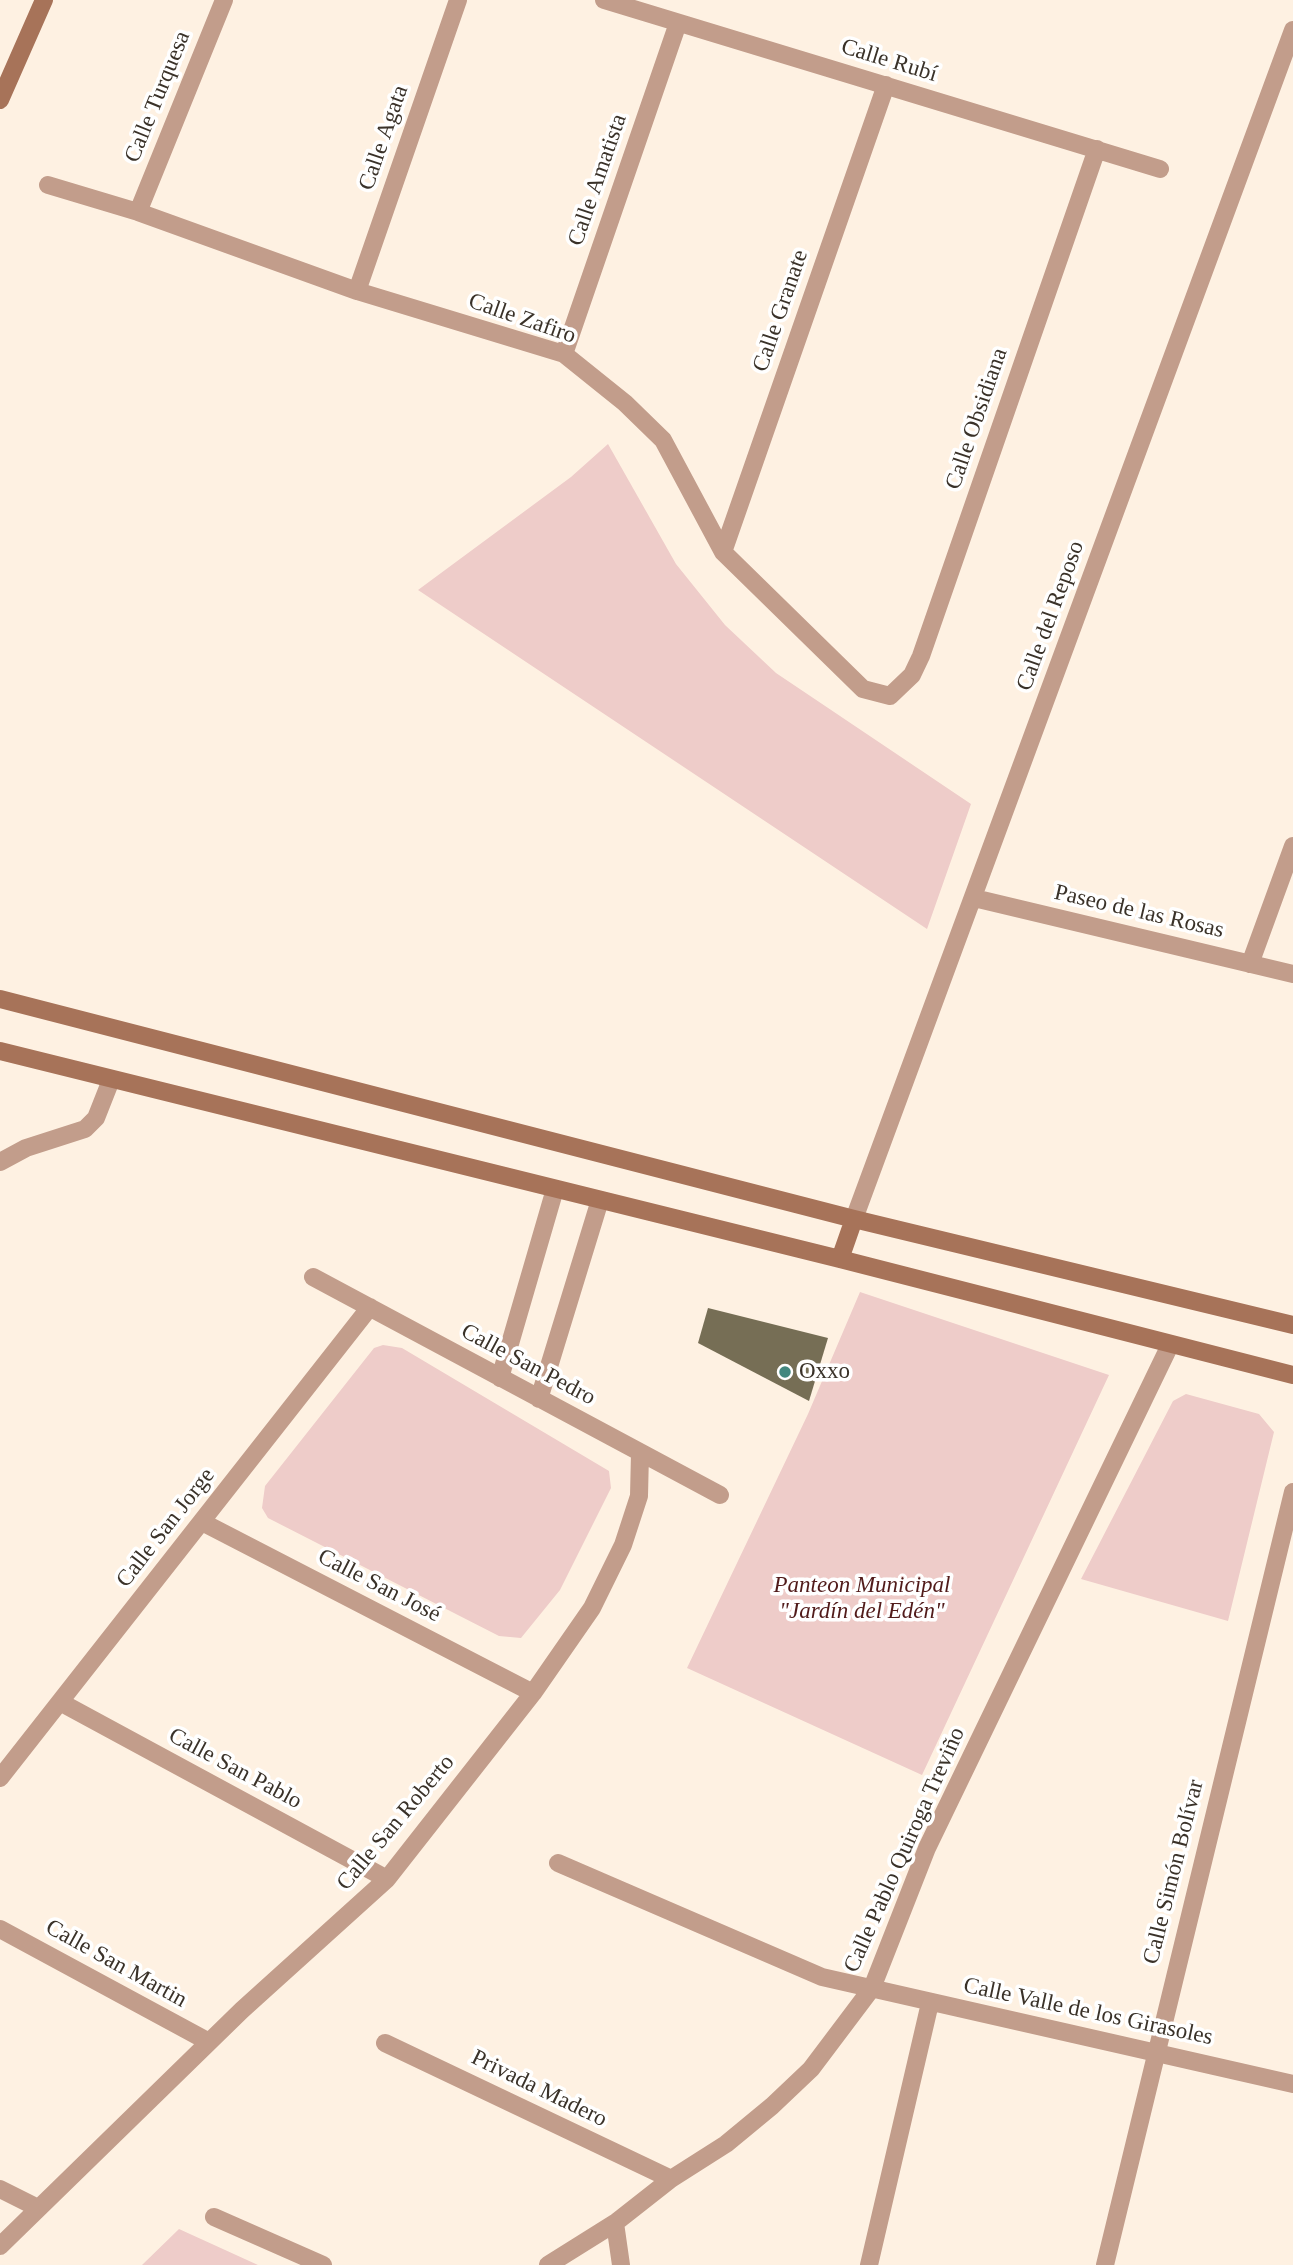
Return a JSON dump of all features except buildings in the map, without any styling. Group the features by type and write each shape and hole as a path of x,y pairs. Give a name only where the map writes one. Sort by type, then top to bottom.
{"street":[{"path":"0,100 44,0"},
{"name":"Calle Turquesa","path":"138,212 224,0"},
{"name":"Calle Agata","path":"357,291 458,0"},
{"name":"Calle Rubí","path":"604,0 1160,169"},
{"name":"Calle Amatista","path":"564,354 678,23"},
{"name":"Calle del Reposo","path":"854,1219 1293,30"},
{"name":"Calle Granate","path":"723,552 886,85"},
{"name":"Calle Obsidiana","path":"890,696 912,675 921,656 1097,149"},
{"name":"Calle Zafiro","path":"48,185 138,212 357,291 564,354 625,403 663,440 723,552 863,689 890,696"},
{"path":"1250,964 1293,846"},
{"name":"Paseo de las Rosas","path":"974,898 1293,974"},
{"path":"0,999 854,1219 1293,1325"},
{"path":"0,1051 840,1259 1293,1375"},
{"path":"0,1161 26,1148 85,1129 96,1118 111,1080"},
{"path":"500,1378 555,1189"},
{"path":"539,1399 600,1200"},
{"path":"840,1259 854,1219"},
{"name":"Calle San Pedro","path":"313,1277 720,1495"},
{"name":"Calle San Jorge","path":"0,1778 370,1307"},
{"name":"Calle Pablo Quiroga Treviño","path":"548,2265 615,2223 671,2179 726,2144 801,2079 872,1987 927,1848 1170,1345"},
{"name":"Calle San Roberto","path":"0,2246 209,2042 387,1879 533,1693 592,1608 623,1545 639,1496 640,1453"},
{"name":"Calle Simón Bolívar","path":"1105,2265 1293,1492"},
{"name":"Calle San José","path":"202,1522 533,1693"},
{"name":"Calle San Pablo","path":"60,1702 387,1879"},
{"name":"Calle Valle de los Girasoles","path":"558,1863 822,1977 1293,2084"},
{"name":"Calle San Martin","path":"0,1929 209,2042"},
{"path":"869,2265 930,2003"},
{"name":"Privada Madero","path":"385,2043 671,2179"},
{"path":"0,2189 38,2208"},
{"path":"214,2217 323,2265"},
{"path":"615,2223 621,2265"}],"green space":[{"path":"608,444 676,564 725,625 776,673 971,804 927,929 418,590 571,477"},
{"name":"Panteon Municipal \"Jardín del Edén\"","path":"860,1292 1109,1375 922,1775 687,1668 808,1414"},
{"path":"383,1345 402,1348 609,1471 611,1488 560,1590 521,1638 499,1636 268,1518 262,1508 265,1486 374,1348"},
{"path":"1186,1394 1259,1414 1274,1432 1228,1621 1081,1579 1173,1401"},
{"path":"179,2229 258,2265 142,2265"}],"place":[{"name":"Oxxo","path":"785,1372"}]}
